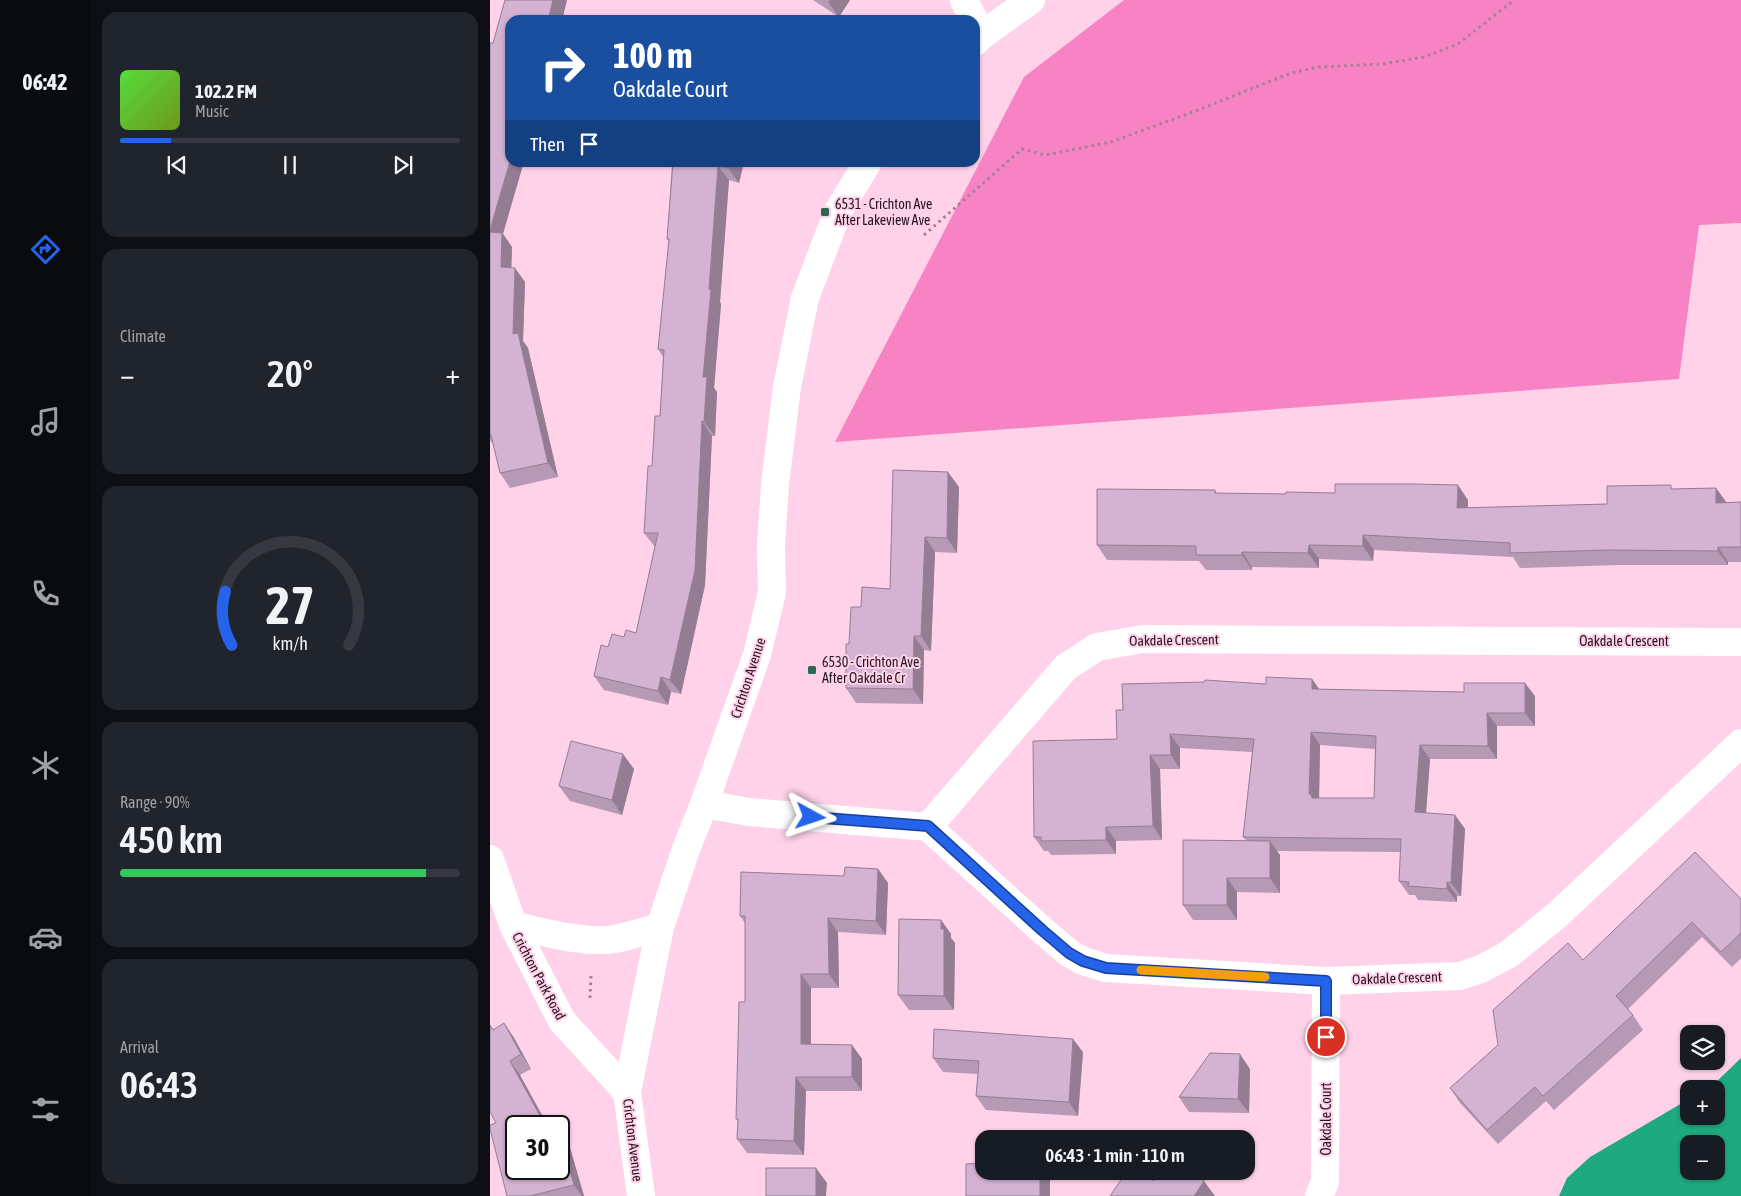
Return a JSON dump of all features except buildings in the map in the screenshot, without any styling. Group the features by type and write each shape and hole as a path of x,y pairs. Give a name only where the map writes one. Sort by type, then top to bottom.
{"street":[{"path":"964,0 970,15"},
{"path":"980,28 1031,0"},
{"name":"Crichton Avenue","path":"641,1196 627,1092 660,927 685,852 757,655 772,592 775,484 787,387 805,298 838,211 865,167"},
{"name":"Oakdale Crescent","path":"1741,642 1143,639 1096,646 1066,667 928,826 1069,953 1083,961 1106,968 1326,981 1460,976 1481,969 1509,954 1556,916 1741,743"},
{"path":"704,804 749,812 928,826"},
{"name":"Crichton Park Road","path":"490,859 513,925 562,1021 627,1092"},
{"name":"Crichton Park Road","path":"513,925 548,934 590,939 614,939 660,927"},
{"name":"Oakdale Court","path":"1319,1196 1325,1182 1326,981"}],"path":[{"path":"924,235 1022,149 1045,155 1111,142 1291,73 1319,67 1382,64 1424,57 1458,44 1514,0"},
{"path":"590,1004 591,968"}],"shaded area":[{"path":"1124,0 1741,0 1741,223 1699,225 1679,379 835,442 977,167 980,167 980,162 1024,77"},
{"path":"1741,1058 1741,1196 1559,1196 1567,1178 1590,1157 1680,1104 1680,1125 1725,1125 1725,1080 1718,1080"}],"slow traffic":[{"path":"1141,970 1265,977"}],"place":[{"name":"6531 - Crichton Ave After Lakeview Ave","path":"825,212"},
{"name":"6530 - Crichton Ave After Oakdale Cr","path":"812,670"}],"route":[{"path":"811,817 928,826 1042,930 1069,953 1083,961 1106,968 1326,981 1326,1037"}]}
